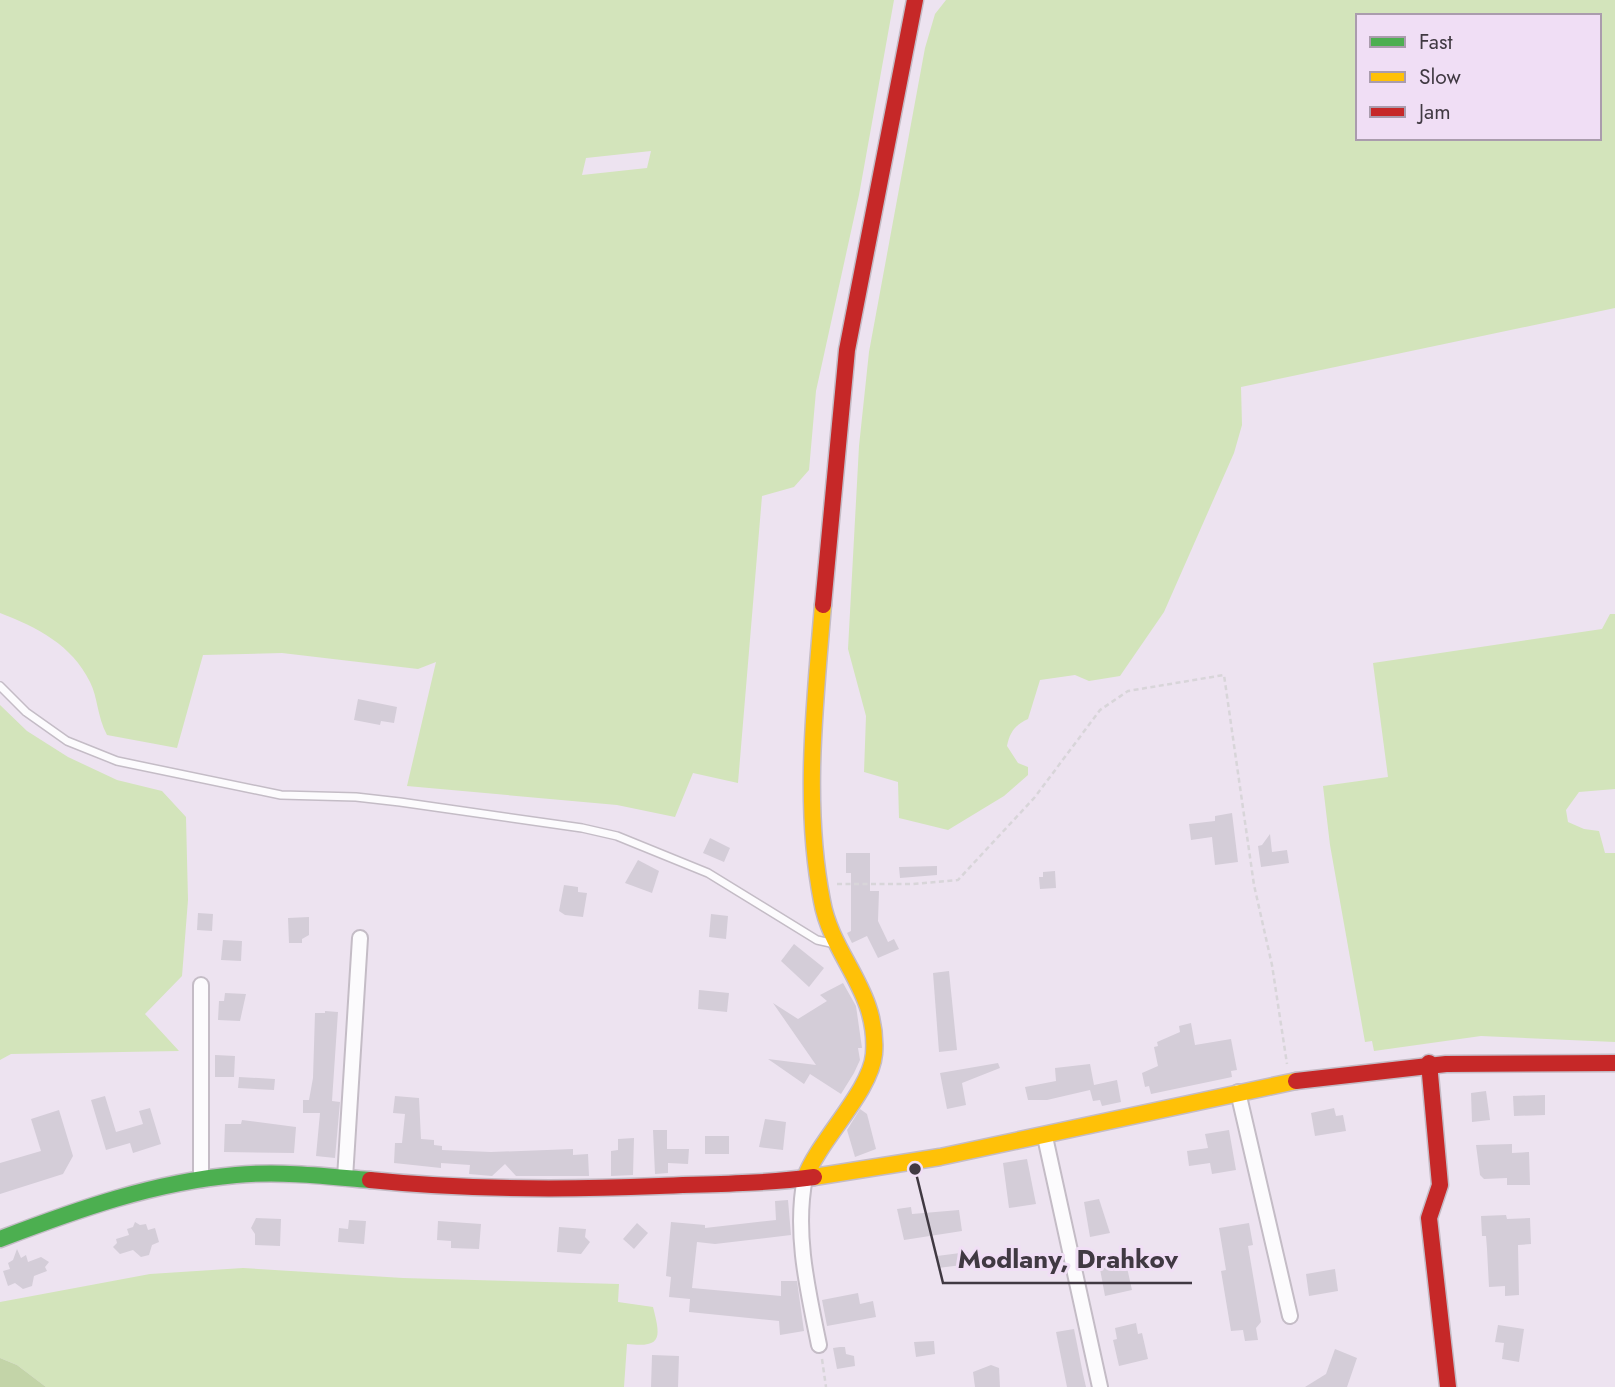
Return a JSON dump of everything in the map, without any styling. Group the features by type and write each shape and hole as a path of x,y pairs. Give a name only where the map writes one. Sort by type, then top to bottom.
{"street":[{"path":"819,1345 802,1237 802,1198 811,1162 864,1082 874,1057 874,1026 868,1000 827,919 819,884 813,840 816,697 840,409 849,337 915,0"},
{"path":"345,1178 360,938"},
{"path":"201,985 201,1180"},
{"path":"0,1239 102,1203 201,1180 278,1174 495,1189 587,1189 806,1178 1045,1137 1290,1082 1429,1063 1501,1059 1615,1063"},
{"path":"1429,1063 1440,1185 1429,1218 1448,1387"},
{"path":"1238,1092 1290,1316"},
{"path":"1045,1137 1100,1387"}],"lane":[{"path":"0,686 26,712 66,741 117,761 281,795 356,797 400,802 582,828 617,836 708,873 817,940 839,945"}],"path":[{"path":"819,884 913,884 958,880 1035,797 1100,710 1128,691 1224,675 1254,885 1272,965 1290,1082"},
{"path":"819,1345 826,1387"}],"green space":[{"path":"0,0 894,0 859,195 816,391 809,470 794,487 762,496 738,783 693,773 675,817 617,805 407,786 436,662 418,669 282,653 203,655 177,748 107,735 90,682 74,658 40,631 0,613","holes":["651,151 647,168 582,175 586,158"]},
{"path":"946,0 1615,0 1615,308 1241,387 1242,425 1234,453 1164,612 1120,676 1089,681 1075,675 1040,680 1028,719 1014,730 1007,746 1018,763 1028,767 1028,775 1004,796 948,830 899,818 898,782 864,772 866,716 848,649 859,446 869,352 925,48 935,14"},
{"path":"1610,614 1615,614 1615,789 1579,792 1566,810 1568,822 1584,829 1599,831 1605,853 1615,853 1615,1042 1481,1036 1374,1051 1372,1041 1365,1042 1330,845 1323,786 1388,777 1373,663 1602,629"},
{"path":"0,705 27,731 68,757 117,780 162,791 186,817 188,900 182,976 145,1014 179,1051 11,1054 0,1060"},
{"path":"243,1268 403,1278 619,1284 618,1302 653,1307 658,1333 653,1342 627,1344 624,1387 46,1387 17,1365 0,1358 0,1302 150,1274"},
{"path":"0,1358 17,1365 46,1387 0,1387"}],"building":[{"path":"358,699 397,707 394,723 381,721 380,725 354,720"},
{"path":"1232,813 1238,862 1215,865 1212,837 1191,840 1189,824 1215,821 1215,816"},
{"path":"1270,834 1272,852 1287,850 1289,863 1261,867 1258,846 1262,845"},
{"path":"710,838 730,848 724,862 703,853"},
{"path":"846,853 870,853 870,891 879,891 878,921 888,942 894,939 899,949 878,958 867,936 852,943 847,933 851,931 851,873 846,873"},
{"path":"638,860 659,871 652,893 625,883"},
{"path":"937,866 937,875 900,878 899,867"},
{"path":"1055,871 1056,888 1040,889 1039,877 1043,877 1043,872"},
{"path":"564,885 578,887 578,892 587,893 583,917 565,915 559,911"},
{"path":"198,913 213,914 212,931 197,930"},
{"path":"711,914 728,916 726,939 709,937"},
{"path":"309,917 309,935 302,939 302,943 289,943 288,918"},
{"path":"223,940 242,941 241,961 221,960"},
{"path":"794,944 824,968 809,987 781,961"},
{"path":"949,971 957,1050 939,1052 933,973"},
{"path":"843,983 856,1006 862,1048 858,1048 860,1060 841,1094 810,1074 804,1084 768,1059 816,1065 773,1003 798,1019 827,1001 820,995"},
{"path":"699,990 729,993 727,1012 698,1009"},
{"path":"225,993 246,994 240,1021 218,1020 219,1001 224,1001"},
{"path":"338,1012 332,1101 340,1102 335,1158 316,1156 320,1113 303,1113 303,1100 309,1100 313,1078 315,1013"},
{"path":"1191,1023 1195,1045 1231,1039 1237,1070 1231,1071 1232,1077 1151,1094 1149,1086 1145,1087 1142,1073 1158,1066 1154,1047 1158,1046 1157,1042 1180,1032 1179,1026"},
{"path":"215,1055 235,1056 234,1077 215,1077"},
{"path":"998,1063 1000,1068 962,1083 966,1105 947,1109 940,1073"},
{"path":"1090,1064 1094,1085 1117,1080 1121,1102 1102,1106 1100,1100 1093,1101 1090,1090 1047,1100 1028,1100 1025,1087 1056,1081 1055,1068"},
{"path":"239,1077 275,1079 274,1090 238,1088"},
{"path":"1486,1091 1490,1120 1472,1122 1471,1093"},
{"path":"1545,1095 1545,1115 1514,1116 1513,1096"},
{"path":"105,1096 116,1132 143,1124 139,1111 150,1108 161,1144 133,1153 130,1143 106,1150 91,1100"},
{"path":"395,1096 419,1098 421,1139 434,1140 434,1145 442,1146 442,1150 491,1152 573,1149 573,1155 588,1154 589,1176 516,1176 505,1164 492,1176 469,1174 470,1165 441,1163 441,1168 394,1163 395,1143 402,1143 405,1114 393,1113"},
{"path":"1334,1108 1336,1116 1343,1115 1346,1131 1315,1136 1311,1113"},
{"path":"860,1109 867,1114 876,1149 855,1157 847,1130"},
{"path":"59,1110 73,1156 63,1174 0,1194 0,1163 41,1151 31,1119"},
{"path":"765,1119 786,1122 783,1150 759,1147"},
{"path":"242,1120 296,1127 294,1153 224,1152 225,1124 241,1124"},
{"path":"653,1130 667,1130 667,1149 689,1149 688,1164 668,1163 668,1173 655,1174"},
{"path":"1229,1130 1236,1170 1212,1174 1210,1163 1189,1166 1187,1151 1208,1148 1205,1134"},
{"path":"705,1136 729,1136 729,1154 705,1154"},
{"path":"634,1138 633,1175 611,1176 611,1151 618,1150 618,1139"},
{"path":"1512,1144 1512,1153 1529,1152 1530,1185 1507,1185 1507,1178 1484,1179 1480,1175 1476,1145"},
{"path":"1027,1159 1036,1204 1009,1208 1003,1163"},
{"path":"1099,1199 1110,1233 1090,1237 1084,1202"},
{"path":"788,1200 791,1235 715,1244 697,1242 692,1288 781,1296 781,1281 797,1281 804,1331 780,1335 779,1321 689,1312 690,1299 669,1297 671,1277 666,1276 671,1222 705,1225 705,1228 776,1220 775,1201"},
{"path":"911,1207 912,1214 959,1210 962,1231 904,1240 897,1209"},
{"path":"1506,1215 1507,1219 1530,1218 1531,1244 1518,1245 1519,1295 1505,1296 1505,1286 1489,1287 1486,1236 1482,1236 1481,1216"},
{"path":"256,1218 281,1219 280,1246 255,1245 255,1234 251,1228"},
{"path":"349,1220 366,1221 364,1244 338,1242 339,1228 348,1229"},
{"path":"438,1221 481,1224 479,1249 451,1248 451,1241 437,1240"},
{"path":"135,1222 146,1224 148,1230 155,1228 159,1242 152,1245 149,1255 141,1257 133,1250 120,1254 113,1247 117,1243 116,1239 129,1235 127,1229 133,1227"},
{"path":"637,1223 648,1233 634,1249 623,1239"},
{"path":"1249,1223 1253,1245 1248,1246 1261,1322 1256,1328 1258,1340 1245,1341 1243,1330 1231,1331 1221,1271 1226,1270 1219,1228"},
{"path":"559,1227 586,1229 585,1237 590,1242 581,1254 557,1252"},
{"path":"17,1249 21,1258 26,1255 28,1262 41,1257 49,1262 45,1267 47,1271 34,1276 32,1286 23,1289 15,1283 8,1286 3,1271 10,1269 8,1263 13,1260"},
{"path":"968,1252 970,1264 938,1268 937,1256"},
{"path":"1126,1263 1132,1290 1105,1296 1100,1269"},
{"path":"1335,1269 1338,1291 1309,1296 1306,1274"},
{"path":"858,1293 860,1304 873,1301 876,1317 827,1326 822,1300"},
{"path":"1136,1323 1138,1334 1142,1333 1148,1359 1119,1366 1113,1340 1117,1339 1115,1328"},
{"path":"1498,1325 1524,1329 1519,1362 1502,1359 1504,1343 1495,1342"},
{"path":"1074,1329 1086,1387 1067,1387 1056,1332"},
{"path":"934,1341 935,1354 916,1357 914,1342"},
{"path":"845,1347 846,1354 854,1356 855,1366 837,1369 833,1348"},
{"path":"1335,1349 1357,1358 1347,1387 1305,1387 1326,1374"},
{"path":"652,1355 679,1356 678,1387 651,1387"},
{"path":"991,1365 999,1368 1000,1387 975,1387 973,1372"}],"traffic: fast":[{"path":"0,1239 116,1199 205,1179 270,1174 370,1180"}],"traffic: slow":[{"path":"805,1178 821,1148 864,1084 874,1054 874,1032 869,1011 827,921 816,865 812,753 823,605"},
{"path":"814,1177 940,1157 1296,1081"}],"traffic: jam":[{"path":"823,605 847,350 915,0"},
{"path":"1429,1063 1440,1185 1429,1218 1448,1387"},
{"path":"1296,1081 1446,1064 1615,1063"},
{"path":"370,1180 442,1186 550,1188 737,1183 814,1177"}],"place":[{"name":"Modlany, Drahkov","path":"915,1169"}]}
